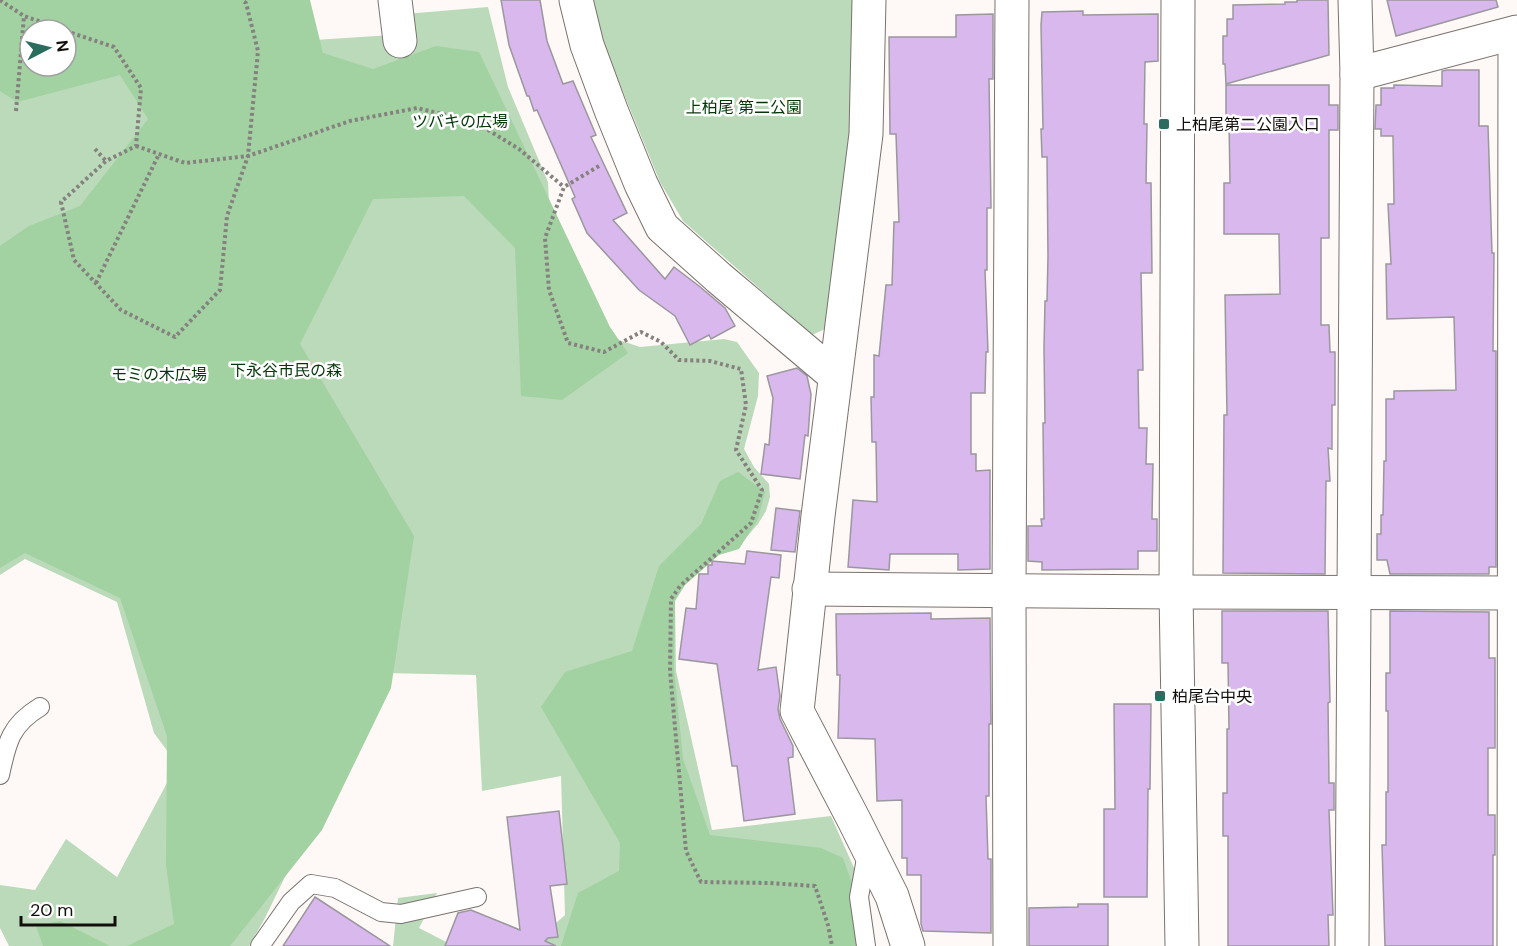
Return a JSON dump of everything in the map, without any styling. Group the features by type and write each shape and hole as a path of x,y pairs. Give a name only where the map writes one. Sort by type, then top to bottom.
{"street":[{"path":"395,0 400,40"},
{"path":"576,0 587,45 641,184 662,227 834,375"},
{"path":"869,0 866,134 834,375 797,711 892,896 908,946"},
{"path":"1010,946 1012,0"},
{"path":"1178,0 1176,592 1182,946"},
{"path":"1352,946 1357,74 1355,0"},
{"path":"1357,74 1516,32 1514,946"},
{"path":"809,589 1516,593"}],"lane":[{"path":"0,775 11,734 25,716 40,707"},
{"path":"866,946 859,897 868,848"},
{"path":"260,946 291,902 311,884 335,888 381,912 401,914 477,897"}],"path":[{"path":"0,0 30,18"},
{"path":"242,0 246,3 258,51 248,156 227,216 220,290 175,337 122,310 74,260 61,202 106,161 136,146 185,163 248,156 350,121 417,108 475,122 519,149 564,187"},
{"path":"16,111 24,16"},
{"path":"78,35 114,47 141,88 136,146"},
{"path":"95,149 106,161"},
{"path":"627,149 564,187 545,238 549,290 568,344 604,352 641,332 661,342 679,360 710,361 741,369 747,405 736,450 762,490 750,523 680,586 671,599 670,671 686,851 701,882 815,886 828,925 832,946"},
{"path":"96,283 159,154"}],"green space":[{"name":"下永谷市民の森","path":"0,0 315,40 407,34 405,14 488,7 508,87 548,182 552,263 574,325 640,347 724,339 737,342 759,373 758,396 744,449 754,467 769,484 770,497 766,511 758,524 737,548 718,554 685,584 675,600 676,671 712,830 831,816 866,895 859,946 530,946 565,915 561,776 482,791 476,675 384,673 265,918 249,946 9,946 0,928 0,885 35,890 66,839 117,877 177,764 154,733 117,602 25,559 0,575"},
{"path":"0,0 310,0 323,53 373,69 436,46 479,52 610,327 628,353 562,400 521,396 515,248 464,196 373,199 300,344 414,536 391,688 322,830 230,946 127,946 174,924 166,864 167,736 120,598 25,553 0,568 0,246 29,226 80,206 148,119 120,75 17,102 0,91"},
{"name":"上柏尾 第二公園","path":"591,0 853,0 849,138 827,328 812,335 683,221 660,182 605,48"},
{"path":"738,472 765,492 758,519 739,549 719,555 685,585 675,601 674,670 683,759 710,835 821,848 843,858 874,946 561,946 578,893 619,871 620,843 541,707 565,672 632,651 659,566 701,524 720,481"},
{"path":"437,893 419,928 454,946 393,946 398,898"},
{"path":"60,921 110,946 43,946 36,926"}],"building":[{"path":"501,0 540,0 547,41 563,84 573,81 596,135 591,137 627,213 613,220 665,279 674,267 725,308 735,326 711,339 709,335 690,345 675,316 639,290 587,233 572,199 575,197 537,110 534,111 529,96 527,96 509,45"},
{"path":"1297,0 1328,0 1329,55 1226,84 1223,36 1227,36 1227,19 1233,19 1233,5 1285,4 1285,2 1297,2"},
{"path":"1387,0 1496,0 1498,7 1396,36"},
{"path":"1083,11 1083,15 1158,14 1158,61 1145,62 1144,124 1147,124 1146,183 1151,183 1152,273 1141,273 1143,370 1138,370 1139,428 1147,428 1146,464 1153,464 1152,519 1157,519 1157,551 1138,551 1138,569 1042,570 1042,562 1028,561 1028,526 1042,526 1041,519 1044,519 1044,348 1048,256 1047,157 1042,157 1041,129 1043,129 1042,12"},
{"path":"993,14 993,79 989,79 991,208 987,208 987,270 985,270 988,352 986,352 985,393 971,393 971,454 976,454 976,471 990,470 990,569 958,570 958,554 890,554 889,570 848,567 853,500 877,502 876,442 872,442 871,397 874,397 874,355 879,356 886,285 892,285 894,222 899,222 896,134 890,134 889,37 956,37 956,15"},
{"path":"1479,70 1479,126 1488,126 1492,253 1494,253 1493,351 1496,351 1496,567 1489,567 1489,574 1390,574 1387,560 1377,560 1377,534 1381,534 1381,515 1383,515 1386,399 1394,399 1394,391 1456,390 1454,317 1387,319 1386,264 1391,264 1388,204 1394,204 1393,136 1381,136 1381,129 1375,129 1376,105 1381,105 1381,88 1394,88 1394,85 1442,86 1442,71"},
{"path":"1226,85 1329,85 1329,105 1338,105 1338,130 1329,130 1329,238 1321,238 1321,325 1329,325 1330,352 1335,352 1332,449 1328,448 1330,481 1326,481 1325,574 1223,573 1224,415 1227,415 1225,295 1280,294 1279,234 1224,234 1224,183 1230,183"},
{"path":"797,368 807,376 811,394 808,436 805,435 800,479 761,474 765,444 769,445 773,398 767,376"},
{"path":"776,508 800,511 795,552 771,550"},
{"path":"747,551 781,555 779,578 771,577 758,670 776,667 780,719 793,746 793,757 788,758 795,814 744,821 737,766 732,766 717,664 679,659 686,608 696,609 699,574 708,574 708,565 712,565 712,561 745,564"},
{"path":"1222,611 1328,611 1329,783 1334,783 1334,810 1329,810 1333,915 1328,915 1329,946 1228,946 1228,836 1223,836 1223,793 1227,793 1228,663 1222,663"},
{"path":"1390,611 1489,612 1489,658 1495,658 1495,748 1488,748 1488,815 1495,815 1493,946 1385,946 1382,845 1386,845 1386,792 1388,792 1386,673 1390,673"},
{"path":"931,613 931,619 990,618 991,724 989,724 989,796 986,796 988,859 991,859 991,933 923,931 921,875 907,875 907,858 902,858 902,800 877,801 875,739 838,738 840,675 837,675 836,614"},
{"path":"1114,704 1151,704 1147,897 1104,897 1104,809 1115,809"},
{"path":"559,811 567,884 550,886 558,937 548,938 545,941 556,946 445,946 458,913 471,910 520,930 507,817"},
{"path":"315,897 390,946 283,946"},
{"path":"1078,904 1108,904 1108,946 1029,946 1029,908 1078,907"}],"place":[{"name":"上柏尾第二公園入口","path":"1164,124"},
{"name":"柏尾台中央","path":"1160,696"}],"park label":[{"name":"ツバキの広場","path":"460,121"},
{"name":"モミの木広場","path":"159,374"}]}
